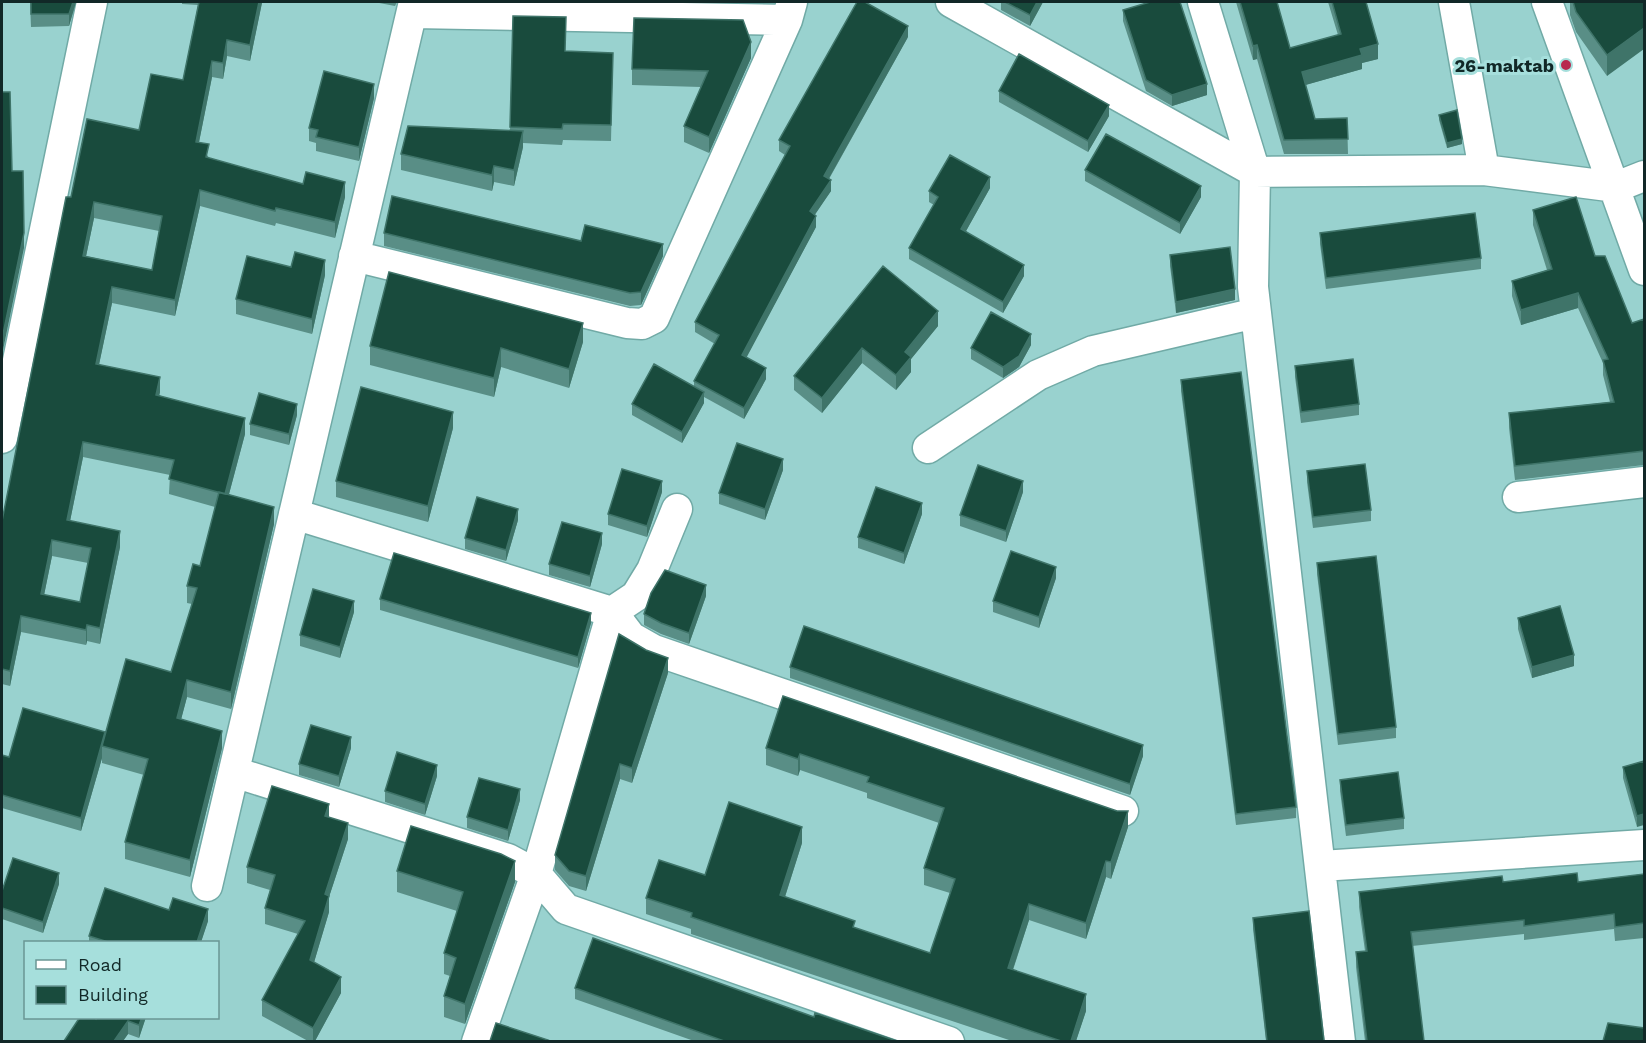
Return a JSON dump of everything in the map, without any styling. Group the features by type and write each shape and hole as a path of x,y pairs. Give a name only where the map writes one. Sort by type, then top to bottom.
{"street":[{"path":"2,438 92,2"},
{"path":"951,2 1255,172 1484,170 1616,187 1644,176"},
{"path":"1203,2 1255,172 1253,287 1340,1041"},
{"path":"1454,2 1484,170"},
{"path":"1547,2 1616,187 1644,270"},
{"path":"207,886 354,256 414,7 790,11 654,318 642,324 627,322 354,256"},
{"path":"928,448 1038,375 1093,351 1256,313"},
{"path":"1518,497 1644,482"},
{"path":"477,1041 536,874 612,612 636,596 651,570 677,508"},
{"path":"294,514 612,612 631,637 654,650 1123,810"},
{"path":"234,772 508,859 536,874 566,909 949,1041"},
{"path":"1321,866 1644,845"}],"building":[{"path":"31,2 73,2 69,14 31,14"},
{"path":"199,2 259,2 250,45 227,40 223,63 212,61 196,142 209,144 206,157 303,184 306,172 345,182 335,222 276,208 275,211 200,190 175,300 112,287 96,364 160,377 156,395 245,418 225,494 169,479 174,460 83,442 67,520 120,531 100,628 87,625 86,630 21,616 10,671 2,669 2,521 66,197 71,197 87,119 139,130 151,74 183,80","holes":["94,202 162,216 152,270 83,256","52,540 91,548 80,602 41,594"]},
{"path":"857,2 865,2 908,26 824,176 831,180 810,211 816,216 742,355 766,368 744,408 694,381 719,335 695,322 790,146 779,140"},
{"path":"1005,2 1037,2 1030,15"},
{"path":"1150,2 1180,2 1207,84 1172,95 1146,80 1123,10"},
{"path":"1240,2 1277,2 1290,48 1341,34 1332,2 1366,2 1378,44 1360,49 1362,55 1302,72 1315,119 1347,118 1348,139 1284,140 1257,45 1253,46"},
{"path":"1573,2 1644,2 1644,28 1607,55 1576,12"},
{"path":"513,16 566,17 565,51 613,53 611,125 563,124 562,129 510,127"},
{"path":"634,18 743,20 751,42 709,137 684,126 708,71 632,69"},
{"path":"1019,54 1109,105 1088,141 999,91"},
{"path":"324,71 374,84 359,147 316,137 318,130 309,128"},
{"path":"2,92 10,92 12,171 23,171 24,233 2,339"},
{"path":"1457,110 1462,139 1447,143 1439,115"},
{"path":"408,126 523,131 514,170 494,166 492,175 401,154"},
{"path":"1106,134 1201,186 1180,223 1085,170"},
{"path":"950,155 990,177 961,229 1024,265 1003,302 909,248 938,197 929,191"},
{"path":"392,196 581,241 585,225 663,244 641,292 630,293 384,233"},
{"path":"1576,197 1595,256 1605,256 1632,323 1644,319 1644,451 1515,466 1509,413 1614,402 1603,360 1608,359 1578,293 1521,310 1512,281 1552,269 1533,210"},
{"path":"1475,213 1481,258 1326,278 1320,233"},
{"path":"1230,247 1235,289 1176,302 1170,255"},
{"path":"295,252 325,260 312,319 236,299 247,256 291,267"},
{"path":"883,266 938,311 905,352 911,357 896,375 862,348 822,398 794,376"},
{"path":"389,272 583,323 569,369 501,348 494,378 370,346"},
{"path":"991,312 1031,334 1019,356 1003,367 971,348"},
{"path":"1353,359 1359,404 1301,412 1295,366"},
{"path":"654,364 704,392 682,432 632,404"},
{"path":"1241,372 1296,807 1236,814 1181,380"},
{"path":"361,387 453,412 428,506 336,481"},
{"path":"259,393 297,404 289,434 250,424"},
{"path":"737,443 783,459 765,509 719,493"},
{"path":"1365,464 1371,510 1313,517 1307,471"},
{"path":"978,465 1023,481 1006,531 960,515"},
{"path":"622,469 662,481 647,526 608,514"},
{"path":"876,487 922,503 904,553 858,537"},
{"path":"219,492 274,507 231,692 187,680 177,718 222,731 190,860 125,842 148,759 102,746 126,659 171,672 197,588 187,586 193,564 200,566"},
{"path":"477,497 518,509 506,550 465,538"},
{"path":"562,522 602,533 590,576 549,564"},
{"path":"1011,551 1056,567 1039,617 993,601"},
{"path":"394,553 591,613 578,657 380,599"},
{"path":"1376,556 1396,727 1338,734 1317,563"},
{"path":"665,570 706,585 689,633 644,614 651,593"},
{"path":"313,589 354,601 340,647 300,635"},
{"path":"1560,606 1574,655 1532,667 1518,618"},
{"path":"804,626 1143,745 1130,784 790,667"},
{"path":"619,634 646,650 668,658 632,768 620,764 586,876 569,871 555,855"},
{"path":"783,696 1117,811 1128,811 1111,862 1106,861 1086,923 1029,904 1008,968 1086,994 1071,1041 1061,1041 691,917 692,913 646,898 659,860 705,875 729,802 802,827 780,895 855,921 853,927 930,953 955,879 924,868 944,808 867,782 869,777 800,754 798,759 766,748"},
{"path":"23,708 105,732 81,818 2,795 2,755 9,757"},
{"path":"311,725 351,737 339,776 299,764"},
{"path":"397,752 437,765 425,804 385,791"},
{"path":"1644,761 1644,814 1637,816 1623,767"},
{"path":"1398,772 1404,818 1346,825 1340,780"},
{"path":"479,778 520,789 508,830 467,817"},
{"path":"272,786 329,804 325,816 348,823 325,894 329,896 310,960 341,977 313,1028 262,1000 305,921 265,908 275,875 247,867"},
{"path":"411,826 501,854 515,861 465,1004 444,996 456,958 444,953 463,892 397,871"},
{"path":"13,858 59,873 43,922 2,908 2,891"},
{"path":"1577,873 1578,882 1644,874 1644,923 1615,927 1614,914 1524,926 1524,920 1411,932 1424,1041 1367,1041 1356,952 1367,951 1359,892 1502,876 1503,882"},
{"path":"105,888 169,910 173,898 208,909 197,941 105,941 89,936"},
{"path":"1309,911 1324,1041 1267,1041 1253,918"},
{"path":"593,938 814,1017 815,1013 897,1041 724,1041 575,988"},
{"path":"79,1019 141,1019 139,1025 128,1021 114,1041 64,1041"},
{"path":"496,1023 548,1040 490,1041"},
{"path":"1608,1023 1644,1028 1644,1041 1603,1041"}],"place":[{"name":"26-maktab","path":"1566,65"}]}
